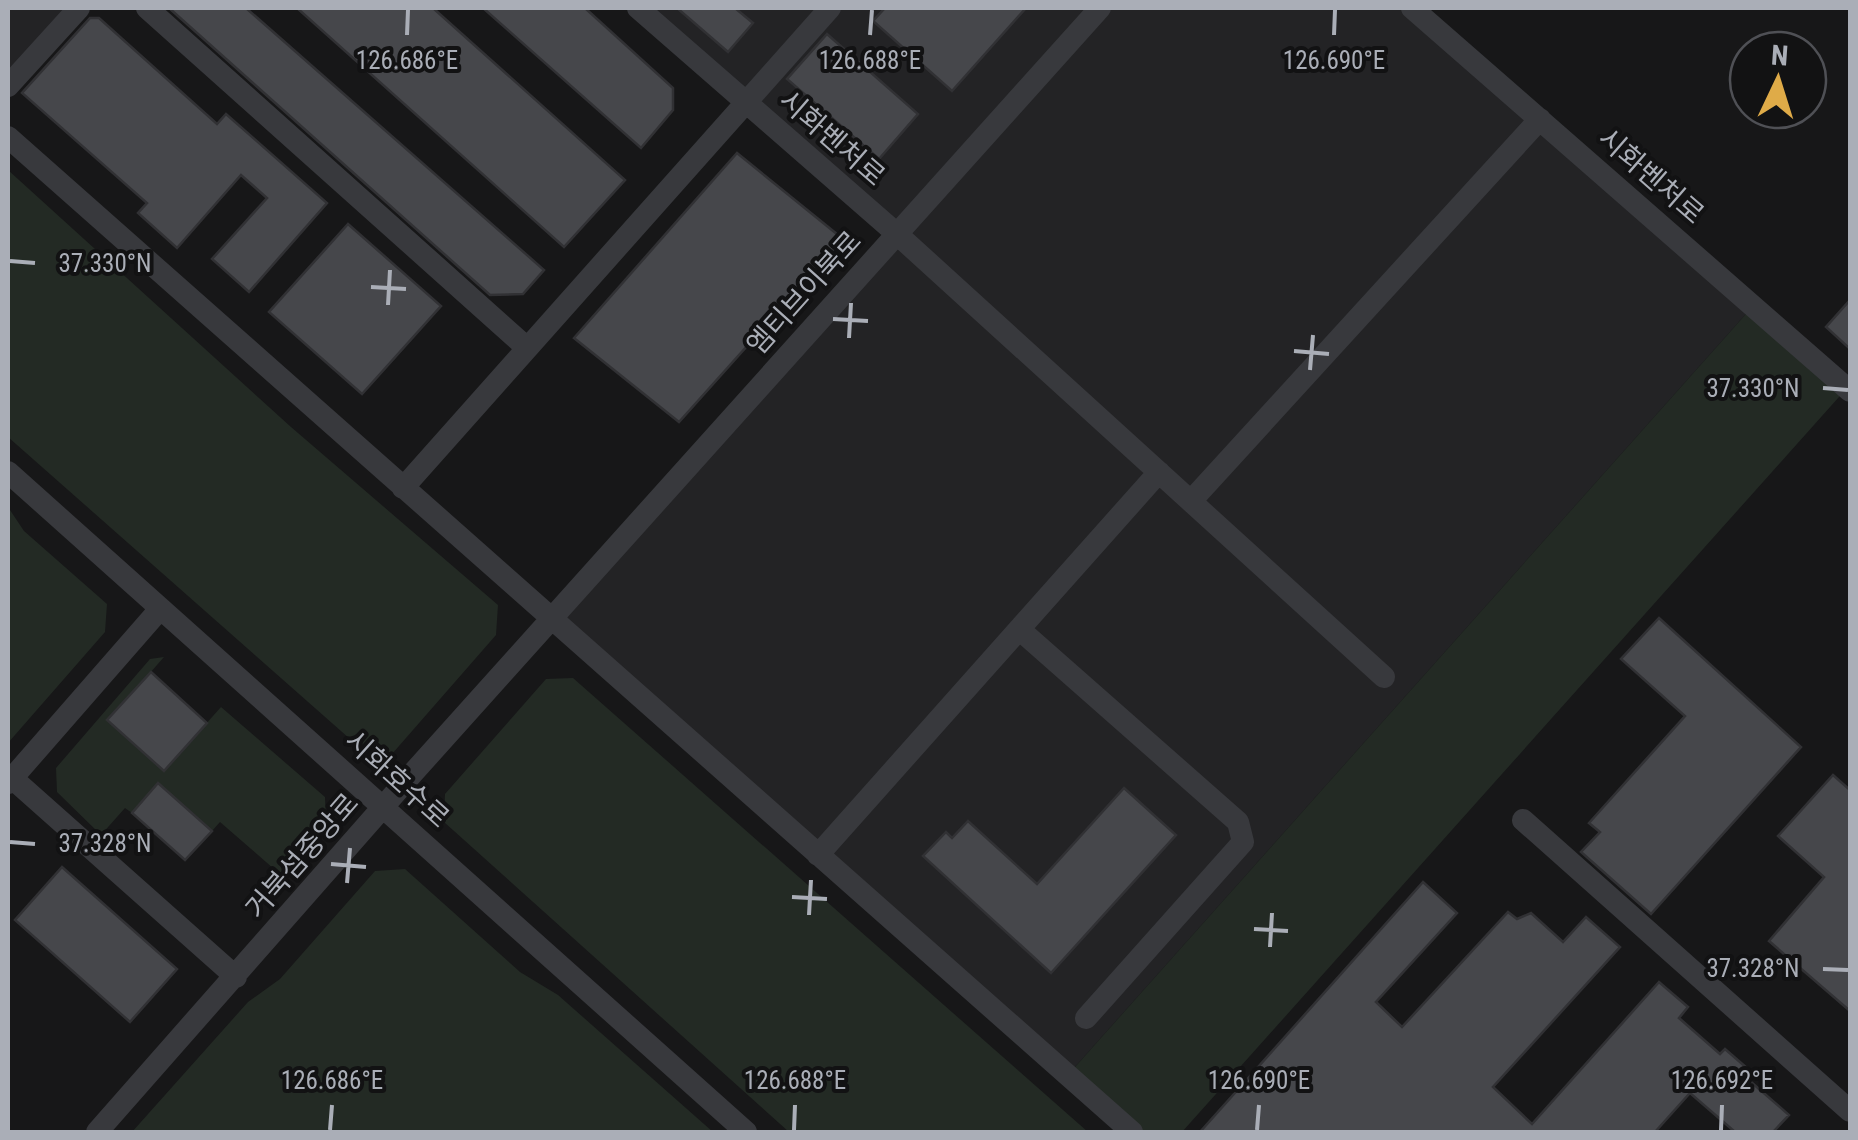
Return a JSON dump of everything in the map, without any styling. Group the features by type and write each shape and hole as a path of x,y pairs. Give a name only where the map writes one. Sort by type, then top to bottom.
{"street":[{"path":"8,86 79,8"},
{"path":"147,8 526,346"},
{"name":"시화벤처로","path":"638,8 897,234 1384,677"},
{"path":"403,488 830,8"},
{"name":"엠티브이북로","path":"550,618 1100,8"},
{"name":"시화벤처로","path":"1412,8 1850,391"},
{"path":"1191,501 1540,119"},
{"path":"8,137 1132,1132"},
{"name":"시화호수로","path":"8,472 746,1132"},
{"path":"818,855 1159,472"},
{"path":"160,609 10,780 236,977"},
{"name":"거북섬중앙로","path":"97,1132 550,618"},
{"path":"1019,630 1238,822 1244,835 1243,842 1086,1018"},
{"path":"1523,820 1850,1111"}],"shaded area":[{"path":"8,8 78,8 8,86"},
{"path":"641,8 1412,8 1754,305 1067,1076 551,618 896,234"},
{"path":"8,170 291,427 498,605 496,635 392,754 367,754 8,437"},
{"path":"1754,305 1847,388 1182,1132 1131,1132 1067,1076"},
{"path":"8,507 24,531 107,604 105,632 8,743"},
{"path":"164,657 108,721 164,771 221,707 325,797 326,824 282,876 220,822 212,831 159,784 132,813 125,808 101,835 57,792 56,768 150,659"},
{"path":"573,678 1088,1132 789,1132 444,822 445,794 546,679"},
{"path":"405,869 520,972 558,995 713,1132 132,1132 248,1002 280,979 375,871"}],"building":[{"path":"169,8 246,8 544,270 523,294 490,295"},
{"path":"297,8 433,8 625,180 564,247"},
{"path":"483,8 585,8 673,88 673,110 641,148"},
{"path":"677,8 735,8 753,23 728,52"},
{"path":"885,8 1026,8 952,91 873,21"},
{"path":"90,18 99,18 217,124 226,114 327,203 249,292 212,259 267,198 241,175 177,248 138,213 147,203 22,93"},
{"path":"827,34 918,114 879,159 787,79"},
{"path":"737,153 843,239 679,422 574,338"},
{"path":"348,224 441,306 362,394 269,312"},
{"path":"1850,300 1850,349 1826,327"},
{"path":"1659,618 1801,747 1651,914 1581,852 1600,832 1589,823 1685,716 1621,659"},
{"path":"151,672 207,723 164,771 107,720"},
{"path":"1833,775 1850,790 1850,1011 1769,941 1824,877 1778,836"},
{"path":"158,783 212,831 185,860 132,813"},
{"path":"1124,788 1176,835 1051,973 923,856 946,832 952,838 968,821 1037,884"},
{"path":"62,867 177,969 130,1022 15,920"},
{"path":"1423,882 1457,913 1376,1002 1402,1027 1508,912 1517,919 1531,913 1563,942 1586,917 1620,947 1493,1087 1532,1124 1659,982 1688,1007 1679,1018 1720,1054 1725,1049 1748,1069 1743,1075 1789,1115 1773,1132 1735,1132 1690,1093 1655,1132 1200,1132"}]}
